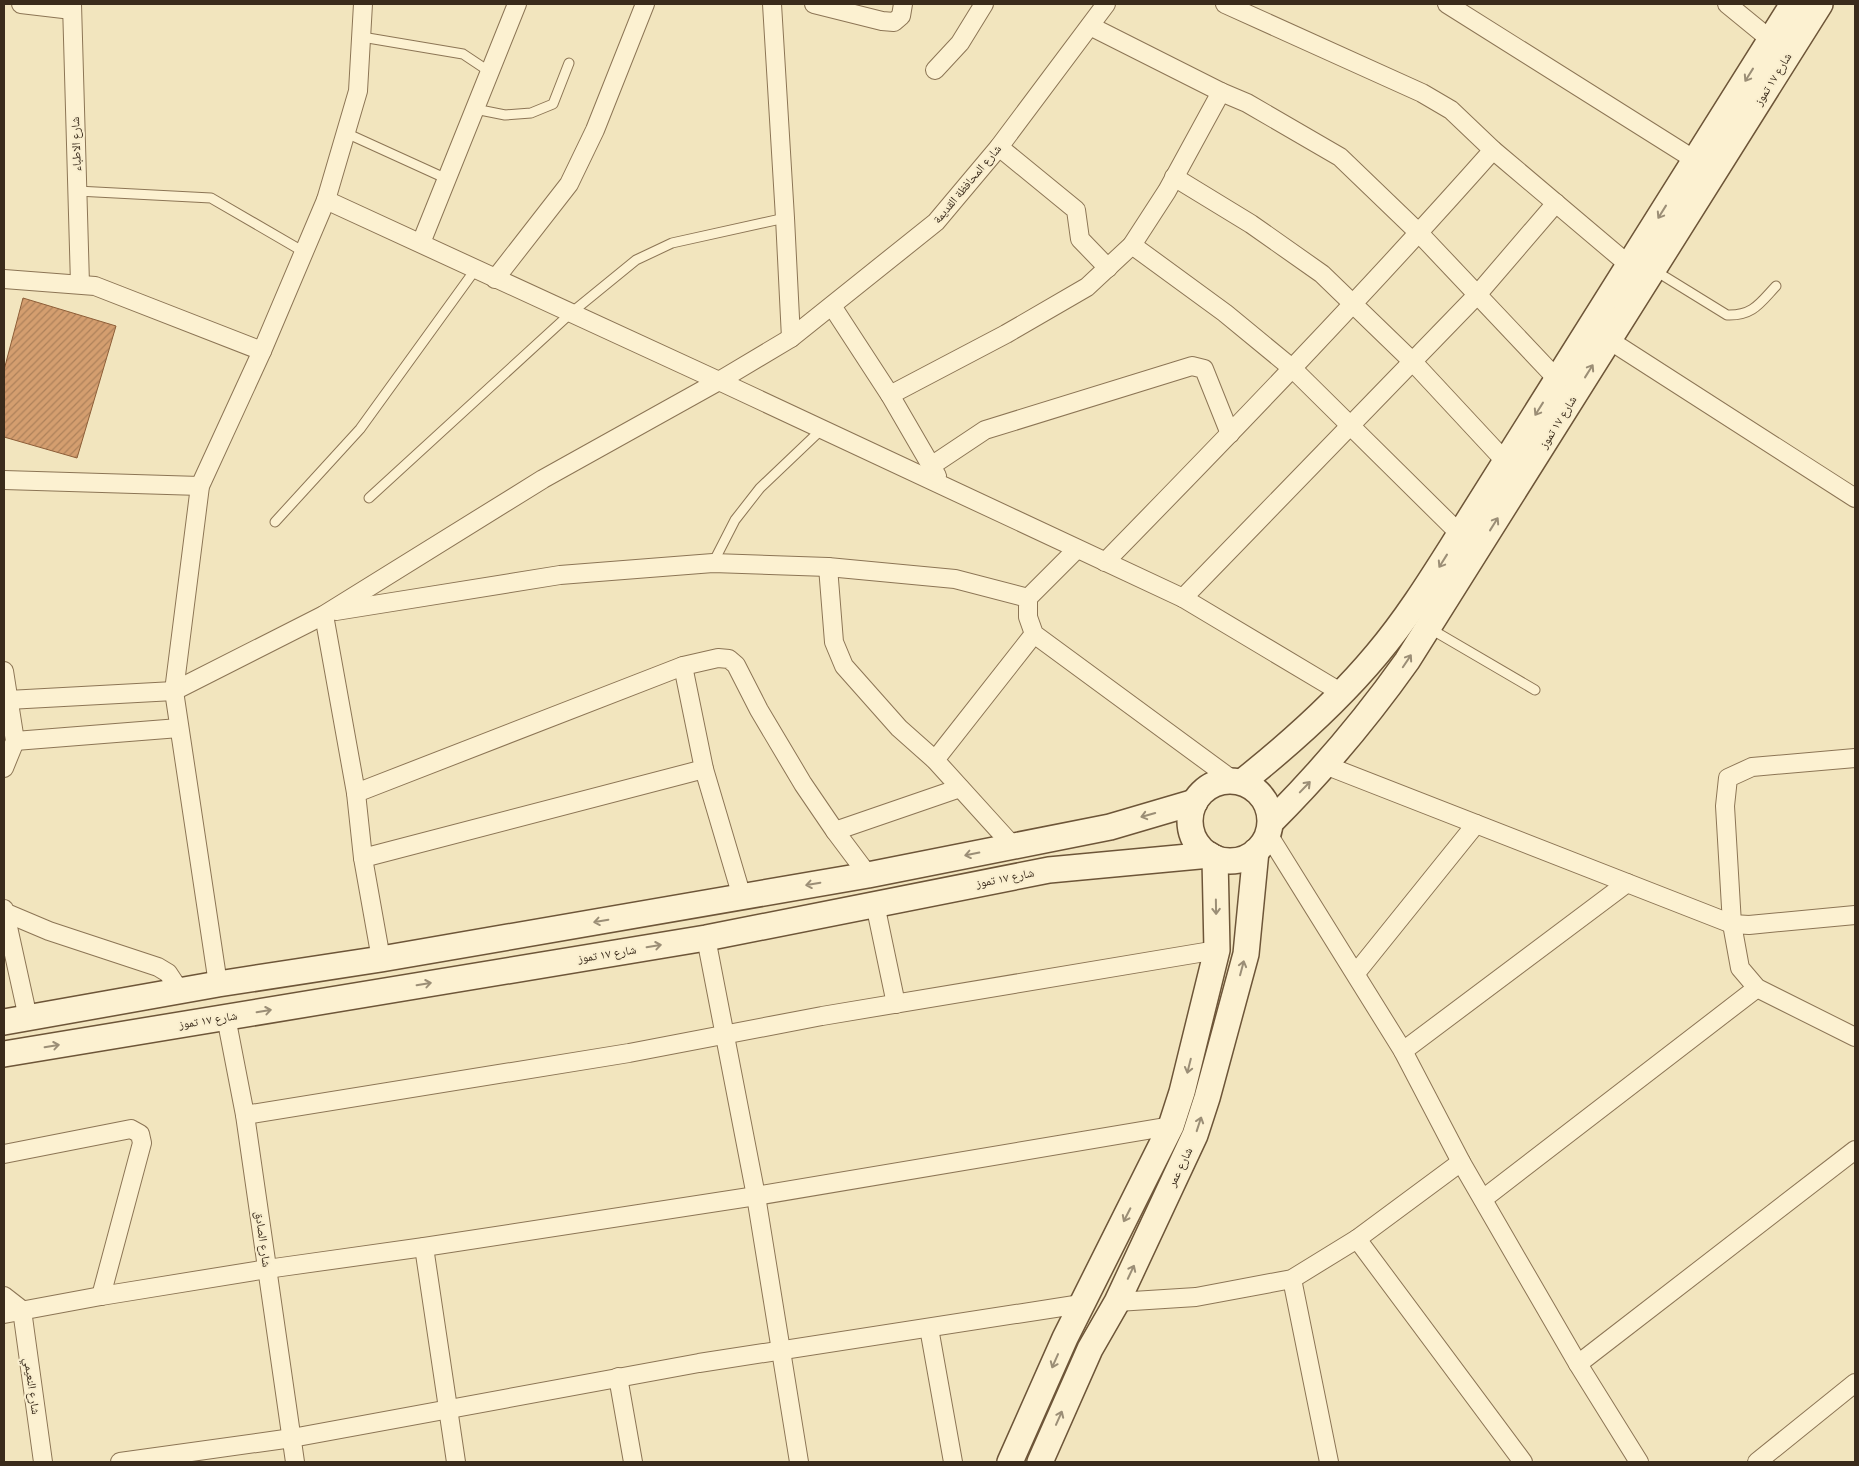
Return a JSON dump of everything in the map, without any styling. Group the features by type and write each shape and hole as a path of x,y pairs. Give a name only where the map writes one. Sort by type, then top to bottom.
{"main road":[{"name":"شارع ١٧ تموز","path":"1238,781 1278,753 1342,693 1378,653 1405,618 1506,462 1793,4"},
{"name":"شارع ١٧ تموز","path":"1265,836 1385,693 1428,628 1820,4"},
{"path":"1222,781 1238,781 1260,793 1270,812 1265,836 1244,858 1230,861 1213,857 1201,848 1194,838 1190,826 1191,813 1195,802 1202,792 1211,785 1222,781"},
{"path":"4,1022 218,984 381,959 868,875 1110,827 1195,802"},
{"name":"شارع عمر","path":"1040,1462 1090,1349 1117,1302 1195,1135 1207,1098 1246,954 1265,836"},
{"name":"شارع ١٧ تموز","path":"4,1054 706,938 1049,870 1213,857"},
{"name":"شارع عمر","path":"1010,1462 1081,1304 1172,1126 1217,950 1213,857"}],"street":[{"path":"21,4 72,7"},
{"path":"218,984 174,691 200,486 262,351 326,200 358,91 363,4"},
{"path":"421,243 517,4"},
{"path":"495,279 569,184 595,130 645,4"},
{"path":"772,4 791,338"},
{"path":"814,4 882,21 894,22 901,16 904,4"},
{"path":"934,70 960,43 984,4"},
{"name":"شارع المحافظة القديمة","path":"326,614 543,479 791,338 832,306 936,222 999,147 1106,4"},
{"path":"1225,4 1422,93 1451,110 1493,150 1629,266"},
{"path":"1447,4 1695,160"},
{"path":"1727,4 1771,40"},
{"name":"شارع الاطباء","path":"72,7 80,284"},
{"path":"1090,26 1221,92 1247,103 1340,157 1419,233 1557,379"},
{"path":"890,395 1006,334 1079,292 1108,268 1132,245 1167,191 1221,92"},
{"path":"999,147 1076,210 1080,239 1108,268"},
{"path":"1105,562 1293,369 1493,150"},
{"path":"1174,177 1275,241 1322,274 1413,362 1506,462"},
{"path":"326,200 719,380 1183,598 1342,693"},
{"path":"1183,598 1352,426 1477,295 1556,203"},
{"path":"1132,245 1226,313 1293,369 1460,534"},
{"path":"4,279 95,286 262,351"},
{"path":"832,306 890,395 944,486"},
{"path":"1609,340 1855,498"},
{"path":"931,466 985,430 1192,366 1204,368 1230,434"},
{"path":"4,480 200,486"},
{"path":"1077,548 1028,598 1028,617 1034,634 1238,781"},
{"path":"8,700 174,691 326,614 560,575 713,563 828,567 955,579 1028,598"},
{"path":"828,567 834,642 844,666 899,728 935,760 1013,846"},
{"path":"326,614 356,793 363,858 381,959"},
{"path":"935,760 1034,634"},
{"path":"356,793 683,666 718,658 729,659 736,665 759,710 803,784 868,875"},
{"path":"683,666 704,769 742,897"},
{"path":"4,671 15,741 4,768"},
{"path":"15,741 179,728"},
{"path":"1855,758 1752,767 1728,778 1725,806 1732,924 1740,968 1757,988 1855,1038"},
{"path":"1325,765 1732,924 1749,925 1855,915"},
{"path":"363,858 704,769"},
{"path":"835,831 960,788"},
{"path":"1356,974 1476,824"},
{"path":"1265,836 1356,974 1403,1051 1461,1162 1578,1364 1639,1462"},
{"path":"1403,1051 1628,883"},
{"path":"875,904 896,1004"},
{"path":"28,1018 7,943 4,911 49,931 158,967 168,973 180,991"},
{"path":"706,938 756,1196 779,1350 799,1462"},
{"path":"245,1115 629,1053 896,1004 1217,950"},
{"path":"1483,1198 1757,988"},
{"name":"شارع الصادق","path":"226,1017 245,1115 295,1462"},
{"path":"4,1314 101,1296 756,1196 1172,1126"},
{"path":"4,1154 131,1129 140,1134 142,1143 101,1296"},
{"path":"1578,1364 1855,1150"},
{"path":"1117,1302 1196,1297 1292,1279 1357,1239 1461,1162"},
{"path":"1357,1239 1524,1462"},
{"path":"424,1247 456,1462"},
{"path":"1292,1279 1324,1462"},
{"path":"4,1296 22,1310"},
{"path":"120,1462 292,1438 618,1377 779,1350 1081,1304"},
{"name":"شارع النعيمي","path":"22,1310 42,1462"},
{"path":"928,1328 953,1462"},
{"path":"618,1377 633,1462"},
{"path":"1757,1462 1855,1383"}],"lane":[{"path":"362,36 464,54 490,72"},
{"path":"475,109 504,115 531,113 553,104 569,63"},
{"path":"346,133 447,179"},
{"path":"77,191 211,198 304,252"},
{"path":"369,498 571,313 636,260 672,243 785,218"},
{"path":"1653,269 1727,315 1741,316 1753,310 1776,286"},
{"path":"275,522 360,429 476,270"},
{"path":"713,563 735,520 760,488 822,429"},
{"path":"1428,628 1536,690"}],"building":[{"path":"23,298 116,326 77,458 4,437 4,370"}]}
